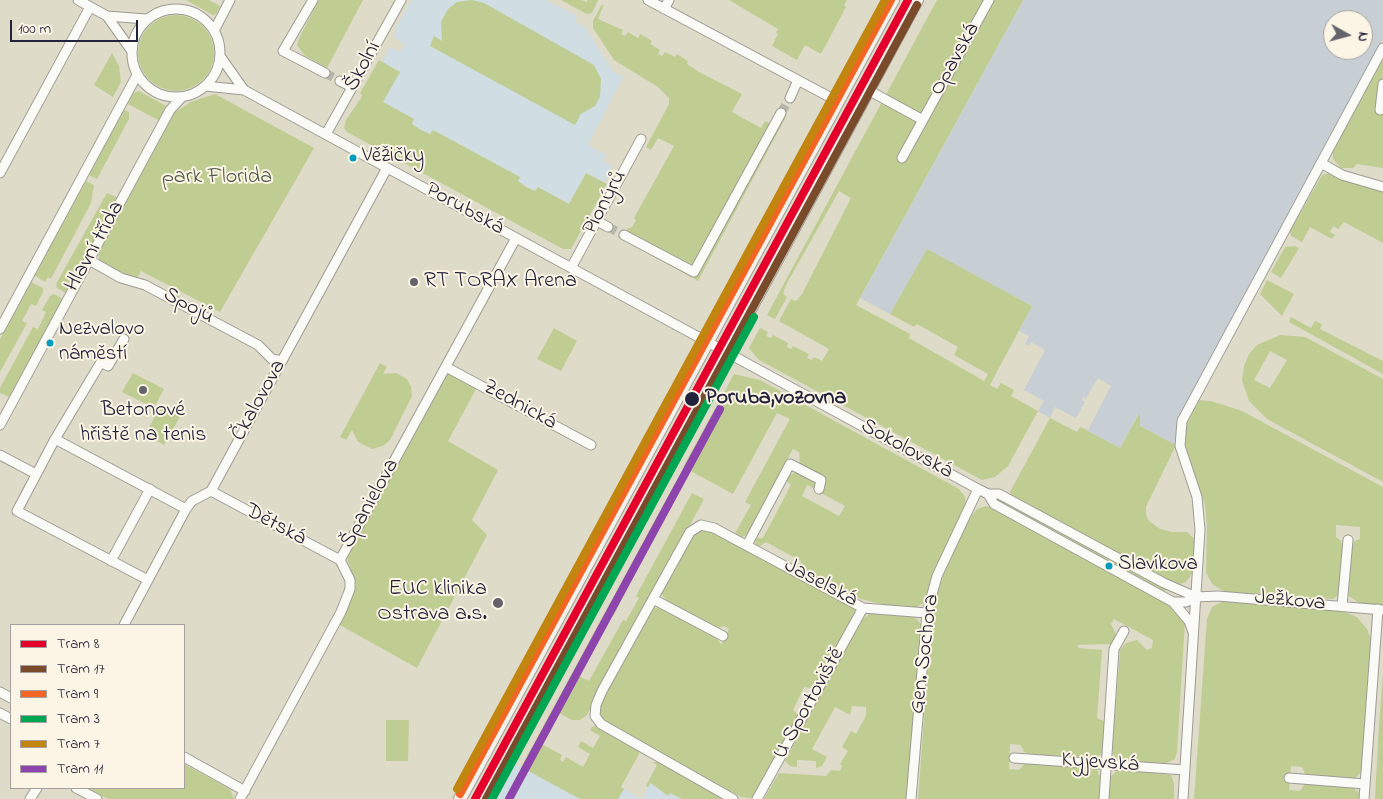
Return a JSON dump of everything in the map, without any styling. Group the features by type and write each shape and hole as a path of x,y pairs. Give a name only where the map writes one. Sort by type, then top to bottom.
{"main road":[{"path":"460,799 893,0"},
{"path":"486,799 723,352 917,0"}],"street":[{"path":"78,0 107,16 146,20"},
{"path":"131,50 136,33 146,20 170,9 178,0"},
{"path":"214,30 230,0"},
{"path":"313,0 283,51 325,73"},
{"name":"Školní","path":"326,134 401,0"},
{"path":"648,0 837,101"},
{"path":"664,9 669,0"},
{"name":"Opavská","path":"902,158 989,0"},
{"path":"0,173 90,7"},
{"path":"107,16 131,50 137,75 156,93 182,97 205,86 216,72 220,56 218,38 214,30 195,13 187,10 170,9"},
{"path":"1183,799 1200,543 1199,509 1180,446 1182,421 1383,48"},
{"path":"220,56 244,90"},
{"name":"Hlavní třída","path":"0,329 137,75"},
{"path":"340,80 352,87"},
{"path":"790,98 798,80"},
{"path":"1380,110 1383,84"},
{"name":"Porubská","path":"205,86 244,90 723,352"},
{"name":"Opavská","path":"868,90 923,120"},
{"name":"Hlavní třída","path":"0,425 170,110 182,97"},
{"path":"624,235 694,272 781,113"},
{"name":"Pionýrů","path":"571,268 641,139"},
{"path":"1321,163 1342,175 1383,187"},
{"name":"Čkalovova","path":"125,624 186,508 192,501 210,491 387,168"},
{"path":"597,221 608,227"},
{"name":"Španielova","path":"242,795 341,612 350,589 350,580 340,560 516,238"},
{"name":"Spojů","path":"89,260 121,278 145,285 258,345 272,359 282,361"},
{"path":"124,339 108,366 101,362 55,439 17,511 148,580"},
{"name":"Sokolovská","path":"723,352 978,489 988,494 999,494 1164,583 1196,597"},
{"name":"Zednická","path":"446,366 591,445"},
{"path":"55,439 186,508"},
{"path":"0,455 36,474"},
{"path":"747,545 790,464 821,480 819,489"},
{"path":"111,560 150,489"},
{"name":"Gen. Sochora","path":"911,799 927,613 936,576 978,489"},
{"name":"Dětská","path":"210,491 340,560"},
{"name":"Sokolovská","path":"988,494 994,504 1173,602 1189,621 1194,634"},
{"name":"Jaselská","path":"653,599 690,532 701,524 714,528 747,545 863,608 927,613"},
{"path":"1342,606 1348,540"},
{"name":"Ježkova","path":"1196,597 1218,596 1380,609"},
{"path":"1173,602 1186,602 1196,597"},
{"path":"723,636 653,599 602,691 596,705 596,716 601,724 734,799"},
{"name":"U Sportoviště","path":"757,799 863,608"},
{"path":"1364,799 1380,609"},
{"path":"1104,799 1114,649 1124,630"},
{"path":"185,758 242,795"},
{"name":"Kyjevská","path":"1014,758 1186,770"},
{"path":"1289,778 1365,784"},
{"path":"78,789 97,799"}],"shaded area":[{"path":"411,0 545,0 574,14 577,17 574,21 585,27 612,70 623,77 588,145 606,155 603,162 611,165 612,168 604,183 586,173 569,204 538,187 536,191 521,184 517,181 519,177 433,130 430,134 421,130 412,124 414,119 383,102 382,62 390,47 400,52 404,45 394,36 395,29"},
{"path":"1023,0 1383,0 1383,39 1373,57 1373,10 1323,10 1323,60 1372,60 1187,401 1182,414 1176,445 1140,426 1139,413 1120,448 1080,427 1088,430 1111,386 1098,378 1086,398 1083,397 1082,400 1085,402 1076,418 1055,407 1050,418 1038,411 1044,401 1024,390 1045,350 1031,342 1029,346 1025,344 1029,336 1019,331 1032,306 927,250 890,314 860,298"},
{"path":"512,762 580,799 492,799"},
{"path":"597,774 642,799 583,799"},
{"path":"650,783 668,796 670,793 682,799 642,799"}],"green space":[{"path":"186,0 209,0 220,6 216,14 213,15"},
{"path":"319,0 363,0 327,68 305,56 297,45"},
{"path":"472,0 484,3 594,65 601,79 600,97 595,106 579,115 575,125 430,46 434,36 442,41 441,22 448,9 457,2"},
{"path":"561,0 582,0 586,2 588,0 598,0 592,13 587,14"},
{"path":"729,0 847,0 844,5 846,7 821,54 805,45 797,60 772,46 778,34 776,33 778,29"},
{"path":"937,0 1023,0 856,305 910,334 909,338 984,381 988,374 954,355 958,347 917,324 914,327 890,314 927,249 1032,306 990,385 997,389 1001,383 1014,390 1011,396 1038,411 1008,466 995,477 982,480 759,360 749,348 760,328 768,332 766,336 771,338 773,335 788,343 787,347 791,349 793,346 809,354 807,358 812,360 814,357 822,361 829,349 779,321 791,299 796,301 802,294 851,198 839,191 786,285 783,294 787,297 775,319 767,315"},
{"path":"604,4 598,19 623,30 621,34 625,36 628,32 638,38 640,34 652,41 650,44 660,50 658,54 662,56 665,52 675,57 677,54 688,61 687,64 699,72 742,94 732,112 761,128 765,121 772,124 783,115 786,117 698,281 622,239 627,229 632,227 636,220 634,218 674,146 658,138 651,150 646,147 669,104 669,98 658,87 614,60 593,28 593,21"},
{"path":"176,15 191,18 203,26 211,38 214,53 211,68 203,80 191,88 176,91 161,88 149,80 141,68 138,53 141,38 149,26 161,18"},
{"path":"112,53 119,66 121,82 113,97 94,85"},
{"path":"379,60 400,72 383,102 414,119 412,124 421,130 430,134 433,130 520,177 518,181 526,187 535,191 538,187 569,204 586,173 607,184 571,249 563,249 347,132 344,128 346,120 361,98 362,95 360,93"},
{"path":"1380,61 1383,61 1383,74 1377,111 1383,112 1383,168 1357,164 1353,168 1341,168 1333,159 1333,149"},
{"path":"139,91 166,106 160,121 128,104 133,93"},
{"name":"park Florida","path":"215,94 314,148 220,312 141,271 137,278 133,279 100,261 98,254 174,113 191,102"},
{"path":"124,110 129,112 129,119 97,179 89,175"},
{"path":"1330,173 1383,191 1383,243 1344,222 1338,229 1333,226 1330,232 1335,235 1332,239 1310,227 1302,242 1291,236 1290,231 1322,175"},
{"path":"86,181 94,185 91,203 51,279 48,277 45,282 34,275"},
{"path":"107,193 118,198 66,293 57,288 56,284"},
{"path":"1295,246 1299,248 1281,278 1271,272 1285,247"},
{"path":"1267,280 1294,294 1282,316 1260,294"},
{"path":"31,282 43,288 43,292 36,306 31,304 22,321 27,323 0,372 0,339"},
{"path":"54,294 63,299 10,397 0,393 0,388 33,327 38,329 46,312 42,310 50,296"},
{"path":"1291,317 1311,328 1315,321 1322,324 1320,329 1383,361 1383,374 1289,322"},
{"path":"554,328 577,341 561,371 537,359"},
{"path":"1280,335 1305,337 1383,379 1383,482 1267,419 1249,401 1242,380 1244,366 1249,354 1257,345","holes":["1270,351 1287,360 1270,388 1254,380"]},
{"path":"380,363 387,367 383,374 396,373 407,379 411,387 412,396 390,440 383,446 372,449 358,442 352,430 346,440 340,437"},
{"name":"Betonové hřiště na tenis","path":"133,373 164,389 154,408 122,392"},
{"path":"448,373 476,389 448,441 498,470 472,520 487,535 417,668 338,624 356,585 347,558"},
{"path":"734,374 760,380 959,489 965,497 966,505 936,566 924,603 914,608 894,607 853,597 799,570 801,561 766,542 760,546 756,545 755,538 763,538 791,485 785,479 791,474 800,472 819,482 815,489 807,485 802,496 839,516 845,506 821,493 825,482 800,465 799,452 793,449 766,498 766,505 750,534 741,537 735,533 751,505 745,502 790,419 777,413 733,494 683,467"},
{"path":"1196,400 1211,401 1242,411 1383,487 1383,605 1359,603 1349,596 1350,547 1355,541 1360,539 1360,527 1336,525 1336,537 1341,541 1343,547 1339,595 1333,599 1226,592 1213,585 1206,573 1207,526 1205,505 1187,455 1185,441 1187,422"},
{"path":"161,405 181,415 164,445 145,435"},
{"path":"1140,412 1140,426 1176,445 1146,507 1146,514 1148,520 1160,529 1172,532 1187,532 1197,541 1193,572 1186,582 1180,584 1175,584 1011,495 1010,492 1050,418 1077,432 1080,427 1120,448"},
{"path":"675,483 679,485 623,589 626,591 614,615 610,613 577,675 589,681 623,620 626,621 639,598 636,596 692,493 704,499 587,715 580,720 572,720 557,712 540,743 562,755 560,760 563,762 566,757 583,767 590,754 578,747 581,741 593,748 600,736 590,730 592,727 596,726 639,749 639,754 621,787 624,789 618,799 580,799 521,767"},
{"path":"997,498 1166,590 1164,591 1014,511 996,501"},
{"path":"986,506 994,508 1168,603 1185,621 1175,759 1165,764 1123,761 1116,758 1112,752 1120,650 1126,643 1137,640 1147,650 1152,648 1153,640 1114,619 1111,624 1116,634 1115,640 1111,644 1078,645 1078,648 1102,650 1097,718 1105,722 1103,751 1100,755 1091,758 1030,754 1024,752 1021,745 1010,744 1009,769 1019,770 1026,762 1096,768 1101,779 1100,799 918,799 930,638 935,601 947,564 969,519 977,509"},
{"path":"705,528 853,607 855,611 855,616 816,689 804,687 793,710 799,715 755,796 750,798 741,797 609,725 602,719 599,713 601,702 654,608 662,607 715,635 721,645 729,629 724,626 717,628 669,603 662,595 662,591 693,533"},
{"path":"1224,601 1342,611 1357,617 1367,629 1371,640 1361,772 1354,779 1309,776 1305,774 1302,767 1291,766 1289,790 1300,791 1304,785 1309,783 1351,787 1358,792 1360,799 1194,799 1207,619 1212,607"},
{"path":"869,614 914,616 921,624 909,799 764,799 779,773 826,776 831,770 840,771 842,766 840,764 848,751 842,747 851,731 856,734 866,716 866,707 852,706 850,715 835,707 812,749 827,757 822,766 816,768 816,761 797,760 797,767 790,766 785,761 860,622"},
{"path":"1383,672 1383,799 1375,799 1379,725"},
{"path":"386,720 409,720 408,761 386,761"},
{"path":"660,760 732,799 682,799 670,793 668,796 651,783 648,787 646,786 657,765 652,762"},
{"path":"185,765 230,789 234,799 108,799 89,789 185,789"},
{"path":"1119,769 1171,775 1174,783 1174,799 1108,799 1110,777"}],"tunnel":[{"path":"325,73 340,81"},
{"path":"781,113 790,98"},
{"path":"608,227 624,235"}],"tram line":[{"name":"7","path":"457,789 885,0"},
{"name":"9","path":"460,794 891,0"},
{"name":"8","path":"475,799 908,0"},
{"name":"17","path":"486,799 917,5"},
{"name":"3","path":"492,799 754,317"},
{"name":"11","path":"509,799 720,409"}],"place":[{"name":"Věžičky","path":"353,158"},
{"name":"RT TORAX Arena","path":"414,282"},
{"name":"Nezvalovo náměstí","path":"50,343"},
{"name":"Betonové hřiště na tenis","path":"143,390"},
{"name":"Poruba,vozovna","path":"692,399"},
{"name":"Slavíkova","path":"1109,566"},
{"name":"EUC klinika Ostrava a.s.","path":"498,603"}]}
